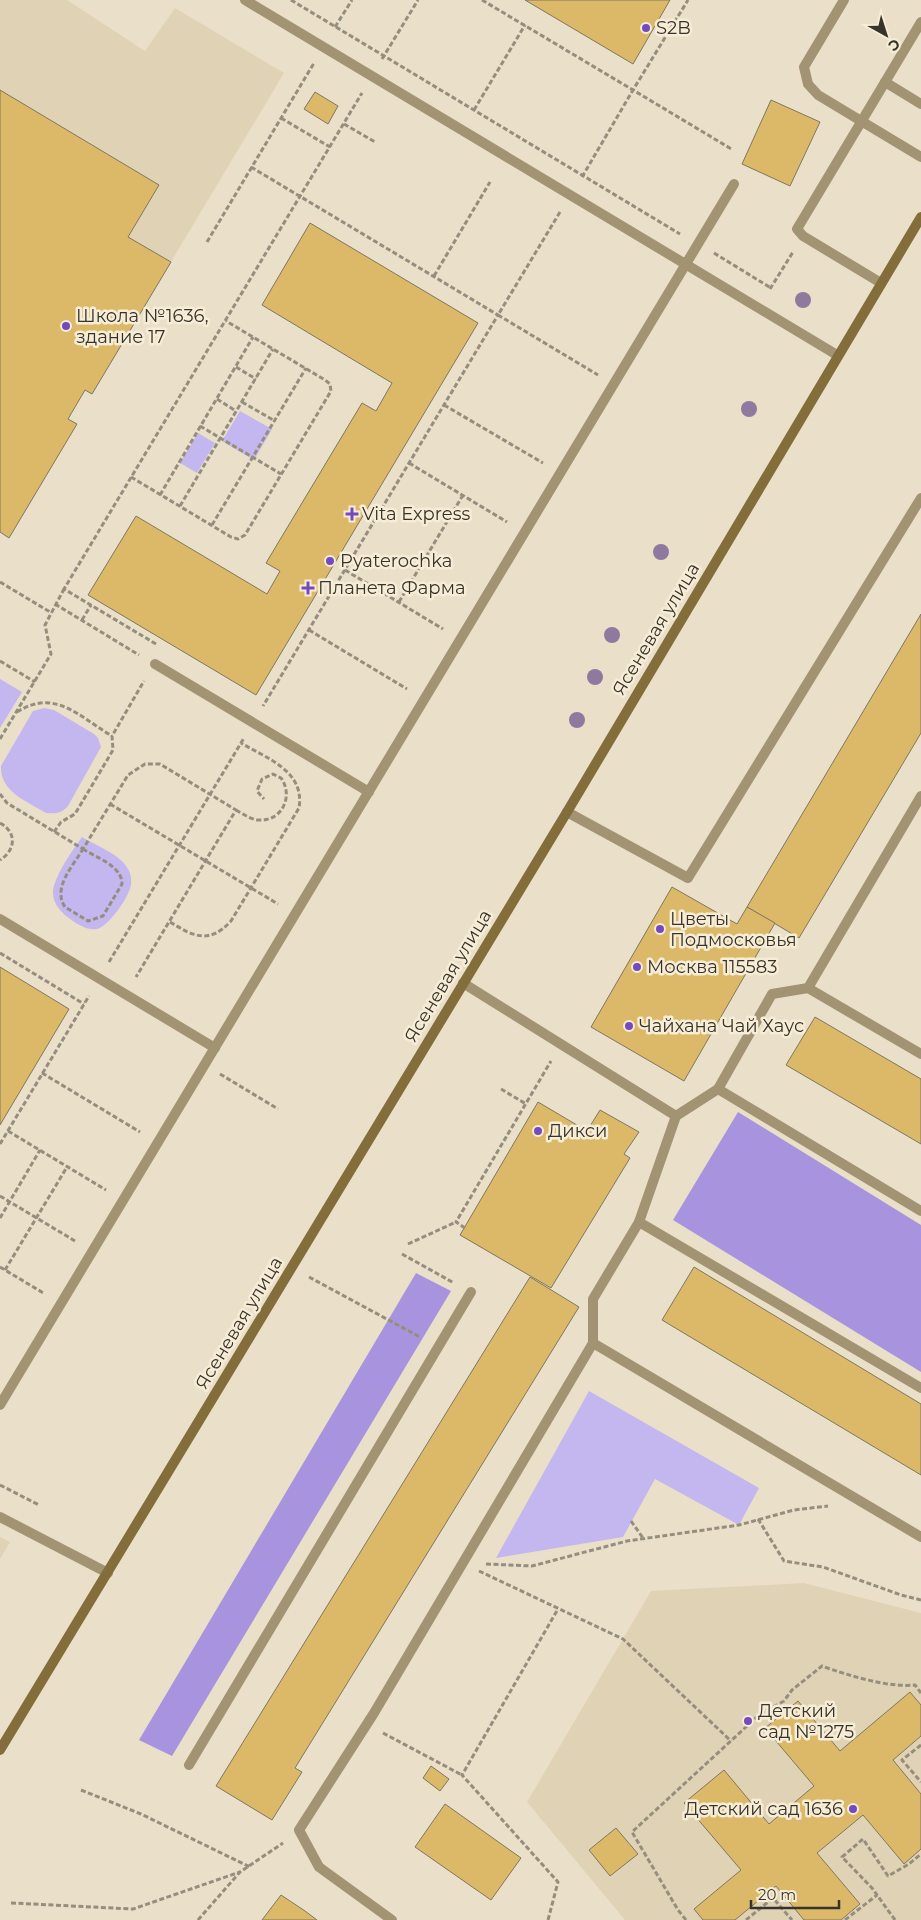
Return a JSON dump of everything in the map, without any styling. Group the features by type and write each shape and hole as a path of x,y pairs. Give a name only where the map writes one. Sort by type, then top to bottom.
{"main road":[{"name":"Ясеневая улица","path":"0,1750 567,812 837,355 920,222"}],"lane":[{"path":"244,0 837,355"},
{"path":"844,0 804,67 805,76 818,95 921,157"},
{"path":"881,283 798,232 799,226 921,22"},
{"path":"885,82 921,104"},
{"path":"0,1405 734,184"},
{"path":"567,812 688,878 921,498"},
{"path":"155,664 369,792"},
{"path":"808,988 921,796"},
{"path":"0,919 215,1048"},
{"path":"463,983 562,1043 676,1116"},
{"path":"392,1920 319,1867 299,1830 463,1564 593,1343 593,1299 639,1222 676,1116 718,1089 772,994 808,988 921,1054"},
{"path":"718,1089 921,1211"},
{"path":"639,1222 921,1388"},
{"path":"189,1765 471,1292"},
{"path":"593,1343 921,1537"},
{"path":"0,1517 108,1573"}],"path":[{"path":"291,0 771,288"},
{"path":"207,242 352,0"},
{"path":"0,739 51,654 45,625 50,612 418,0"},
{"path":"482,0 633,90 688,0"},
{"path":"474,110 525,25"},
{"path":"281,118 330,147"},
{"path":"344,124 375,142"},
{"path":"251,167 498,315 262,708 254,703"},
{"path":"434,276 490,182"},
{"path":"759,309 802,236"},
{"path":"131,477 232,537 242,538 281,474 331,391 330,384 226,320"},
{"path":"160,495 253,337"},
{"path":"180,506 274,349"},
{"path":"236,367 256,379"},
{"path":"212,526 306,368"},
{"path":"217,399 236,410"},
{"path":"242,402 275,421"},
{"path":"444,405 560,474"},
{"path":"200,426 281,474"},
{"path":"409,463 525,532"},
{"path":"399,602 463,495"},
{"path":"345,570 460,639"},
{"path":"0,582 50,612"},
{"path":"64,589 164,649"},
{"path":"54,832 61,822 74,814 80,806 113,750 112,736 155,664 55,604"},
{"path":"82,620 91,605"},
{"path":"309,630 424,700"},
{"path":"0,661 34,682"},
{"path":"16,713 30,704 57,702 112,736"},
{"path":"170,922 190,934 199,936 215,934 231,921 299,808 301,796 295,778 287,770 241,743"},
{"path":"0,794 7,803 54,832 83,849 116,869 122,879 122,884 106,912 99,918 88,921 65,907 60,893 62,884 83,849 110,804 128,775 145,764 160,764 236,810 257,820 265,820 278,814 284,805 287,794 281,778 273,774 264,777 256,790 259,796 264,799"},
{"path":"0,1144 222,775"},
{"path":"110,804 295,914"},
{"path":"126,995 236,810"},
{"path":"0,823 6,826 13,838 10,851 0,860"},
{"path":"0,953 84,1004"},
{"path":"408,1244 456,1222 562,1043"},
{"path":"205,1065 278,1108"},
{"path":"42,1073 158,1143"},
{"path":"500,1089 526,1104"},
{"path":"8,1131 123,1201"},
{"path":"0,1218 40,1150"},
{"path":"5,1270 67,1167"},
{"path":"0,1196 92,1252"},
{"path":"456,1222 465,1228"},
{"path":"402,1254 471,1292"},
{"path":"0,1267 61,1304"},
{"path":"291,1268 438,1347"},
{"path":"0,1485 39,1505"},
{"path":"463,1564 532,1566 643,1538 739,1525 794,1510 863,1502"},
{"path":"758,1520 784,1560 823,1567 901,1596 921,1600"},
{"path":"631,1521 643,1538"},
{"path":"463,1564 622,1640 730,1741"},
{"path":"462,1775 558,1609"},
{"path":"686,1920 632,1832 759,1715 784,1701 792,1690 822,1666 840,1673 904,1686 914,1685 921,1693"},
{"path":"366,1724 462,1775 558,1882 548,1920"},
{"path":"921,1744 902,1760 921,1782"},
{"path":"81,1790 141,1814 250,1867"},
{"path":"11,1903 133,1909 240,1872 250,1867 299,1830"},
{"path":"895,1920 877,1895 842,1857 863,1839 888,1876 921,1854"},
{"path":"198,1920 240,1872"},
{"path":"845,1920 877,1895"},
{"path":"746,1920 773,1898 792,1920"}],"shaded area":[{"name":"Школа №1636, здание 17","path":"0,0 67,0 145,51 175,8 284,73 92,394 85,390 68,419 77,424 9,538 0,532"},
{"path":"240,411 272,429 254,460 222,441"},
{"path":"198,433 215,443 197,473 180,463"},
{"path":"0,679 22,692 0,728"},
{"path":"44,708 54,710 94,734 98,738 101,747 68,806 61,812 56,813 46,813 23,800 10,789 2,775 1,766 33,711"},
{"path":"82,837 122,861 130,872 131,877 130,889 123,903 113,917 97,929 84,927 65,915 54,900 53,894 58,874"},
{"path":"738,1112 921,1225 921,1372 673,1220"},
{"path":"416,1273 451,1291 172,1756 139,1740"},
{"path":"589,1391 759,1488 739,1525 655,1479 623,1537 496,1558"},
{"path":"0,1537 10,1542 0,1559"},
{"name":"Детский сад №1275","path":"804,1583 921,1613 921,1920 625,1920 527,1802 651,1591"}],"building":[{"path":"525,0 670,0 633,64"},
{"path":"0,90 159,185 128,237 171,262 92,394 85,390 68,419 77,424 9,538 0,532"},
{"path":"315,92 338,106 328,124 304,109"},
{"path":"771,100 820,122 790,186 742,164"},
{"path":"310,223 478,323 256,695 88,595 136,516 267,594 280,571 266,563 362,403 376,411 392,383 262,305"},
{"path":"921,614 921,733 799,938 747,907"},
{"path":"672,887 737,924 747,907 775,923 684,1081 591,1027"},
{"path":"0,967 69,1009 0,1125"},
{"path":"815,1017 921,1079 921,1144 786,1065"},
{"path":"538,1102 587,1131 600,1110 639,1132 624,1154 630,1158 551,1288 460,1235"},
{"path":"694,1267 921,1404 921,1475 662,1320"},
{"path":"530,1277 579,1307 295,1768 302,1772 272,1820 216,1786"},
{"name":"Детский сад 1636","path":"910,1692 921,1705 921,1736 893,1760 921,1794 921,1849 904,1864 863,1815 817,1853 860,1904 841,1920 804,1920 776,1886 735,1920 703,1920 694,1909 741,1870 684,1803 724,1770 769,1824 814,1786 765,1728 798,1701 840,1751"},
{"path":"431,1766 449,1779 440,1791 423,1778"},
{"path":"445,1804 521,1858 491,1900 415,1847"},
{"path":"616,1828 638,1854 610,1876 589,1850"},
{"path":"281,1895 305,1911 317,1920 262,1920"}],"place":[{"name":"S2B","path":"646,28"},
{"name":"Школа №1636, здание 17","path":"66,326"},
{"name":"Vita Express","path":"352,514"},
{"name":"Pyaterochka","path":"330,561"},
{"name":"Планета Фарма","path":"308,588"},
{"name":"Цветы Подмосковья","path":"660,929"},
{"name":"Москва 115583","path":"637,967"},
{"name":"Чайхана Чай Хаус","path":"629,1026"},
{"name":"Дикси","path":"538,1131"},
{"name":"Детский сад №1275","path":"748,1721"},
{"name":"Детский сад 1636","path":"853,1809"}]}
